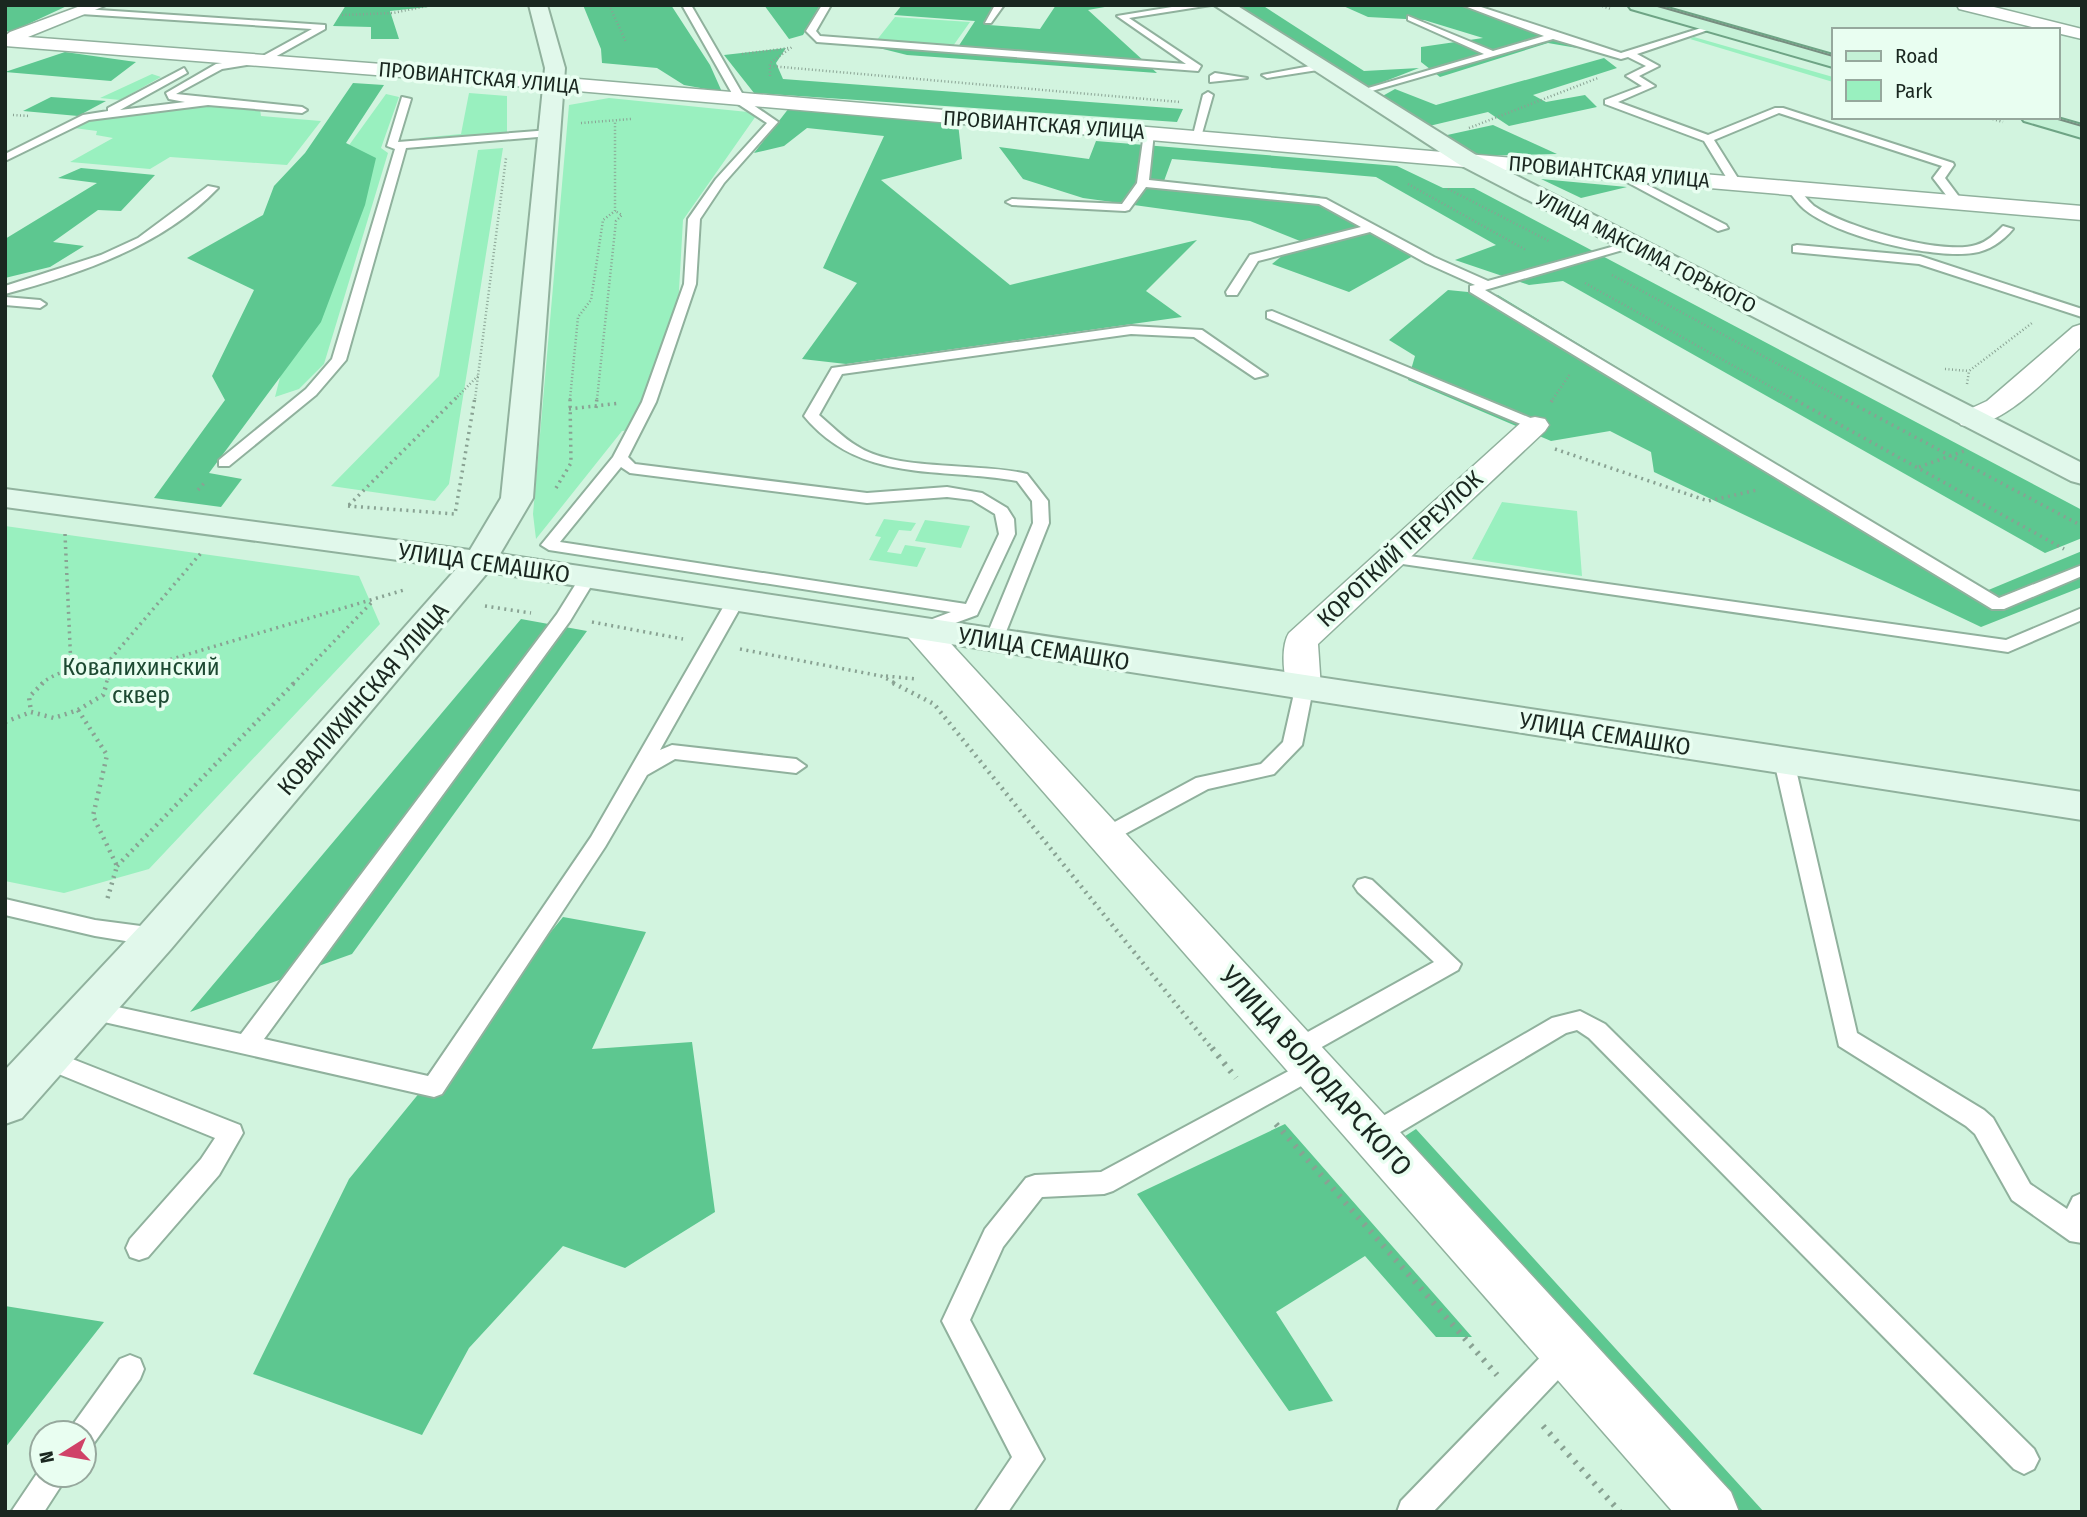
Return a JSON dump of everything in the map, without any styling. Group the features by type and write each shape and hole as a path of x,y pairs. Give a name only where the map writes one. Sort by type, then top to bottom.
{"main road":[{"path":"1637,5 1832,61"},
{"path":"1683,5 1832,47"},
{"path":"2059,111 2082,117"},
{"path":"2038,119 2082,132"}],"street":[{"name":"КОВАЛИХИНСКАЯ УЛИЦА","path":"5,1103 156,937 481,561 516,498 555,68 538,5"},
{"name":"УЛИЦА МАКСИМА ГОРЬКОГО","path":"1223,5 1468,160 2082,475"},
{"path":"1965,5 2058,28"},
{"path":"5,41 91,9"},
{"path":"2059,28 2082,34"},
{"name":"ПРОВИАНТСКАЯ УЛИЦА","path":"5,41 554,83 742,102 1149,133 2082,213"},
{"path":"1971,419 1997,407 2079,337"},
{"name":"КОРОТКИЙ ПЕРЕУЛОК","path":"1304,689 1301,641 1528,431"},
{"name":"УЛИЦА СЕМАШКО","path":"5,498 481,561 920,631 2082,806"},
{"name":"УЛИЦА ВОЛОДАРСКОГО","path":"920,631 1711,1512"}],"lane":[{"path":"686,5 742,102 773,122 720,181 694,219 690,284 649,402 620,458 549,545 971,611"},
{"path":"827,5 811,32 817,39 1198,68"},
{"path":"988,21 1000,5"},
{"path":"1207,5 1121,16 1214,78 1242,78"},
{"path":"1465,5 1553,36 1625,55 1654,66 1631,76 1650,86 1609,102 1709,139 1735,183"},
{"path":"91,9 322,27 263,60 219,66 171,93 173,97 183,100 302,110"},
{"path":"1411,18 1492,54"},
{"path":"1625,55 1711,26"},
{"path":"1362,93 1553,36"},
{"path":"1267,75 1321,67"},
{"path":"5,158 87,117 110,111 185,70"},
{"path":"1196,137 1208,95"},
{"path":"406,99 393,146 550,133"},
{"path":"87,117 208,102"},
{"path":"1709,139 1779,110 1949,164 1939,178 1957,202"},
{"path":"1012,202 1125,208 1143,183 1149,133"},
{"path":"224,463 311,392 340,360 401,146"},
{"path":"1618,173 1722,228"},
{"path":"1143,183 1322,201 1430,260 1487,285"},
{"path":"5,290 106,258 142,241 212,188"},
{"path":"1792,188 1810,208 1838,224 1886,239 1937,249 1971,250 1993,243 2007,229"},
{"path":"1232,292 1254,258 1372,228"},
{"path":"1629,243 1474,289 1998,605 2082,570"},
{"path":"1797,249 1920,260 2082,313"},
{"path":"5,301 40,304"},
{"path":"1272,315 1528,431"},
{"path":"993,642 1041,523 1040,500 1021,477 983,470 899,466 853,451 811,416 837,371 1131,331 1197,333 1260,375"},
{"path":"620,458 630,468 867,498 947,492 976,496 1000,511 1006,519 1007,534 971,611 920,631"},
{"path":"1388,558 2008,646 2082,613"},
{"path":"246,1045 564,617 588,578"},
{"path":"90,1010 434,1087 598,842 734,601"},
{"path":"1105,836 1203,783 1267,769 1292,745 1304,689"},
{"path":"640,770 672,752 796,766"},
{"path":"1784,761 1847,1038 1975,1118 1988,1132 2021,1192 2078,1221"},
{"path":"990,1512 1029,1459 956,1321 994,1238 1035,1186 1104,1183 1255,1100 1304,1059 1450,964 1365,886"},
{"path":"5,907 95,928 156,937"},
{"path":"1373,1135 1560,1025 1580,1020 1597,1031 2024,1459"},
{"path":"47,1059 232,1133 210,1167 139,1248"},
{"path":"1412,1512 1567,1351"},
{"path":"94,1419 130,1369"},
{"path":"26,1512 43,1489"}],"path":[{"path":"333,16 393,13 432,5"},
{"path":"610,5 626,42"},
{"path":"1468,128 1623,68 1625,55"},
{"path":"615,120 615,211"},
{"path":"479,374 348,506 456,514 479,374 508,137"},
{"path":"1400,180 2070,553"},
{"path":"1447,188 2082,526"},
{"path":"596,408 616,221 622,215 615,211"},
{"path":"550,499 571,463 569,409 578,317 591,300 603,220 615,211"},
{"path":"1966,388 1969,371 2056,304"},
{"path":"1584,355 1528,431 1708,501 1748,494"},
{"path":"1918,468 1970,449"},
{"path":"65,527 71,667"},
{"path":"102,669 205,548"},
{"path":"108,678 372,602 404,590"},
{"path":"117,866 372,602"},
{"path":"473,605 564,617 881,676 934,704 1255,1100 1620,1512"},
{"path":"31,712 29,697 43,680 71,667 102,669"},
{"path":"102,669 108,678"},
{"path":"5,722 31,712 54,718 78,710 103,695 108,678"},
{"path":"78,710 107,755 93,816 117,866 115,880 95,928"}],"green space":[{"path":"5,5 69,5 11,32 5,31"},
{"path":"346,5 438,6 390,11 399,39 371,39 371,27 333,26"},
{"path":"583,5 671,5 710,65 722,92 684,85 657,68 602,63 601,49"},
{"path":"764,5 820,5 803,35 789,39"},
{"path":"902,5 998,5 989,25 1040,29 1056,5 1116,5 1088,10 1157,73 907,55 875,47 958,47 975,21 894,15"},
{"path":"1232,5 1262,5 1364,71 1419,68 1365,89"},
{"path":"1341,5 1478,5 1604,47 1577,48 1548,43 1440,77 1421,62 1421,47 1483,38 1424,20 1368,17"},
{"path":"895,17 970,22 953,46 876,41"},
{"path":"1694,37 1832,77 1832,82 1690,39"},
{"path":"786,48 776,63 783,79 1183,109 1177,122 754,93 724,55"},
{"path":"65,52 136,62 111,81 5,72"},
{"path":"1604,58 1617,68 1533,95 1546,102 1585,95 1597,107 1509,126 1488,112 1425,127 1379,98 1395,89 1436,105"},
{"path":"152,74 161,77 120,100 100,98"},
{"path":"353,83 384,85 346,143 376,158 365,205 321,322 209,473 242,479 221,507 154,498 225,400 212,376 254,290 187,258 263,215 274,186 305,153"},
{"path":"469,93 507,96 507,135 417,142 420,138 461,134"},
{"path":"386,94 399,97 381,148 388,153 324,364 299,389 275,397 334,166"},
{"path":"51,97 106,101 78,116 23,111"},
{"path":"609,98 758,113 683,220 678,308 646,408 631,430 622,431 536,539 533,514 569,105"},
{"path":"213,105 260,109 261,116 321,121 287,165 170,157 150,169 70,162 113,138 96,135 97,131 74,128 93,119"},
{"path":"789,108 958,123 962,159 881,180 1010,285 1197,240 1146,291 1182,317 846,364 802,359 857,283 823,268 884,136 807,128 784,146 754,153"},
{"path":"1493,125 1557,154 1472,156 1438,137"},
{"path":"1096,141 1397,166 1443,188 1474,188 2082,510 2082,538 2045,553 1563,281 1529,285 1455,260 1496,245 1376,177 1172,159 1164,181 1319,196 1413,256 1349,292 1272,264 1300,241 1250,221 1083,198 1023,179 999,147 1089,159"},
{"path":"503,148 449,484 435,501 331,486 439,376 478,150"},
{"path":"81,168 155,175 121,211 98,210 53,242 84,246 50,267 5,278 5,239 97,183 58,178"},
{"path":"1541,179 1627,187 1581,198"},
{"path":"1448,290 1498,295 1986,591 2082,551 2082,587 1981,627 1654,472 1651,452 1610,431 1551,441 1408,380 1415,356 1389,340"},
{"path":"1502,502 1577,511 1582,576 1472,559"},
{"path":"884,519 916,523 911,531 899,530 887,552 901,554 905,545 926,548 917,567 869,560 881,537 875,536"},
{"path":"925,520 970,526 961,548 915,541"},
{"name":"Ковалихинский сквер","path":"5,526 359,576 380,624 149,869 64,893 5,881"},
{"path":"521,619 587,631 352,954 190,1012"},
{"path":"563,917 646,932 592,1049 692,1042 715,1212 625,1268 563,1246 469,1348 422,1435 253,1374 349,1179"},
{"path":"1285,1124 1472,1337 1436,1337 1365,1256 1276,1312 1333,1401 1289,1411 1137,1194"},
{"path":"1416,1129 1764,1512 1730,1512 1396,1142"},
{"path":"5,1306 104,1322 5,1448"}],"tram line":[{"path":"1654,5 1832,56"},
{"path":"2058,119 2082,126"}]}
